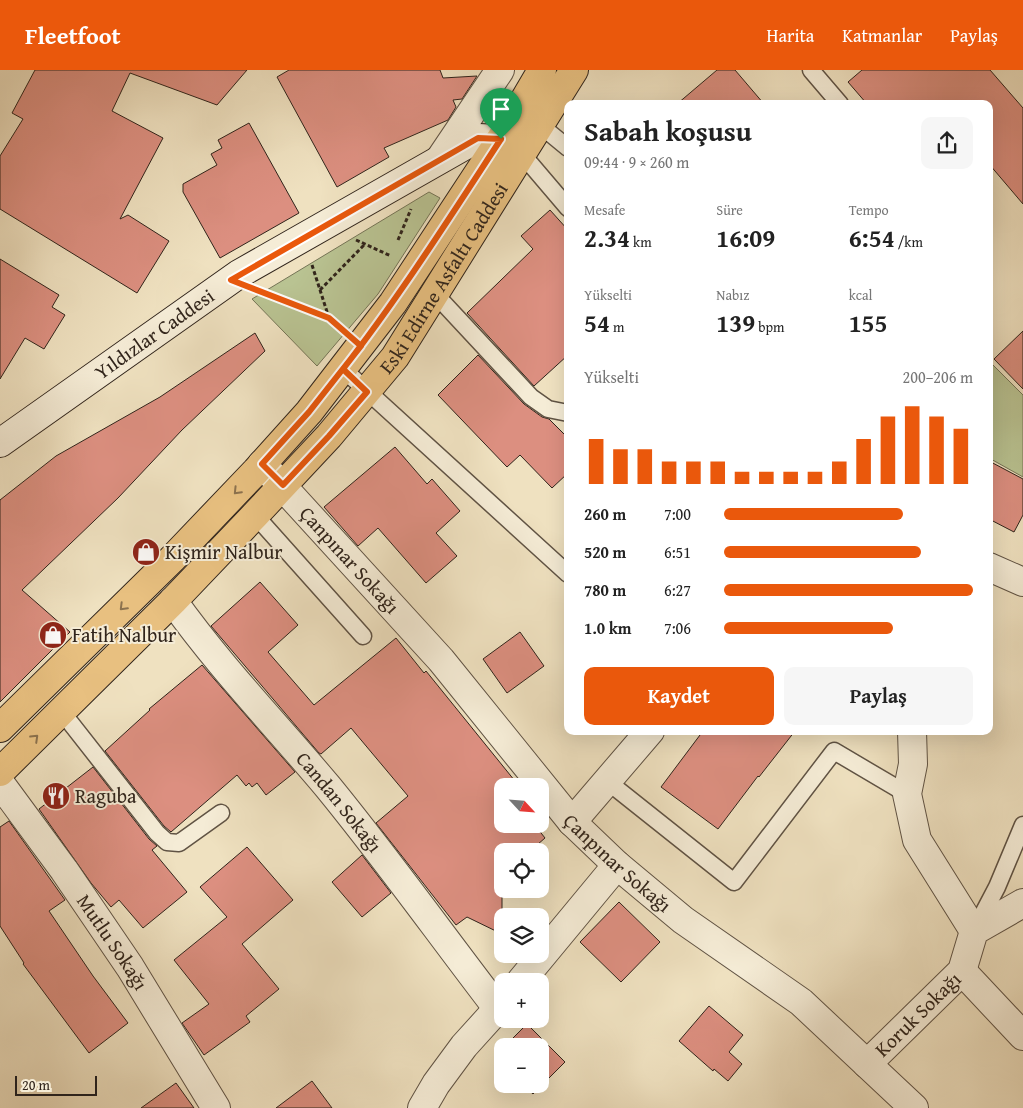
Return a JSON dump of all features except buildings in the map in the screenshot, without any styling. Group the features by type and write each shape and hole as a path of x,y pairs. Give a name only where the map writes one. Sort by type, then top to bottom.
{"main road":[{"name":"Eski Edirne Asfaltı Caddesi","path":"0,772 173,601 255,515 329,436 395,357 435,294 511,147 542,70"},
{"name":"Eski Edirne Asfaltı Caddesi","path":"0,728 172,559 309,412 511,147 540,125 574,70"}],"street":[{"path":"440,159 500,70"},
{"name":"Yıldızlar Caddesi","path":"0,443 231,280 315,231 478,138 511,147"},
{"name":"Çanpınar Sokağı","path":"262,464 441,660 572,822 617,865 683,920 801,1002 914,1108"},
{"path":"993,569 1023,582"},
{"name":"Candan Sokağı","path":"173,601 195,632 331,791 494,998"},
{"path":"572,822 647,735"},
{"path":"912,735 913,764 907,794 917,840 974,931 1023,903"},
{"name":"Mutlu Sokağı","path":"0,783 64,870 130,967 216,1108"},
{"path":"528,973 617,865"},
{"name":"Koruk Sokağı","path":"867,1064 962,971 974,931"},
{"path":"962,971 1023,1036"},
{"name":"Candan Sokağı","path":"422,1108 436,1084 464,1046 494,1013"}],"lane":[{"path":"811,70 837,100"},
{"path":"540,125 564,145"},
{"path":"511,147 564,204"},
{"path":"435,294 531,397 548,409 564,412"},
{"path":"343,369 564,570"},
{"path":"255,515 363,636"},
{"path":"62,712 166,842 179,843 221,813"},
{"path":"607,781 734,882 834,751 907,794"},
{"path":"974,931 997,888 1023,825"}],"path":[{"path":"329,318 320,290 315,231 365,244 417,268"},
{"path":"320,290 365,244"},
{"path":"231,280 329,318 361,346"}],"green space":[{"path":"429,192 440,198 378,294 317,366 252,299"},
{"path":"993,365 1023,395 1023,477 993,460"}],"place":[{"name":"Kişmir Nalbur","path":"146,552"},
{"name":"Fatih Nalbur","path":"53,635"},
{"name":"Raguba","path":"56,796"}],"route":[{"path":"501,139 393,303 361,346 343,369 367,392 283,485 262,464 309,412 361,346 329,318 231,280 478,138 501,139"}]}
